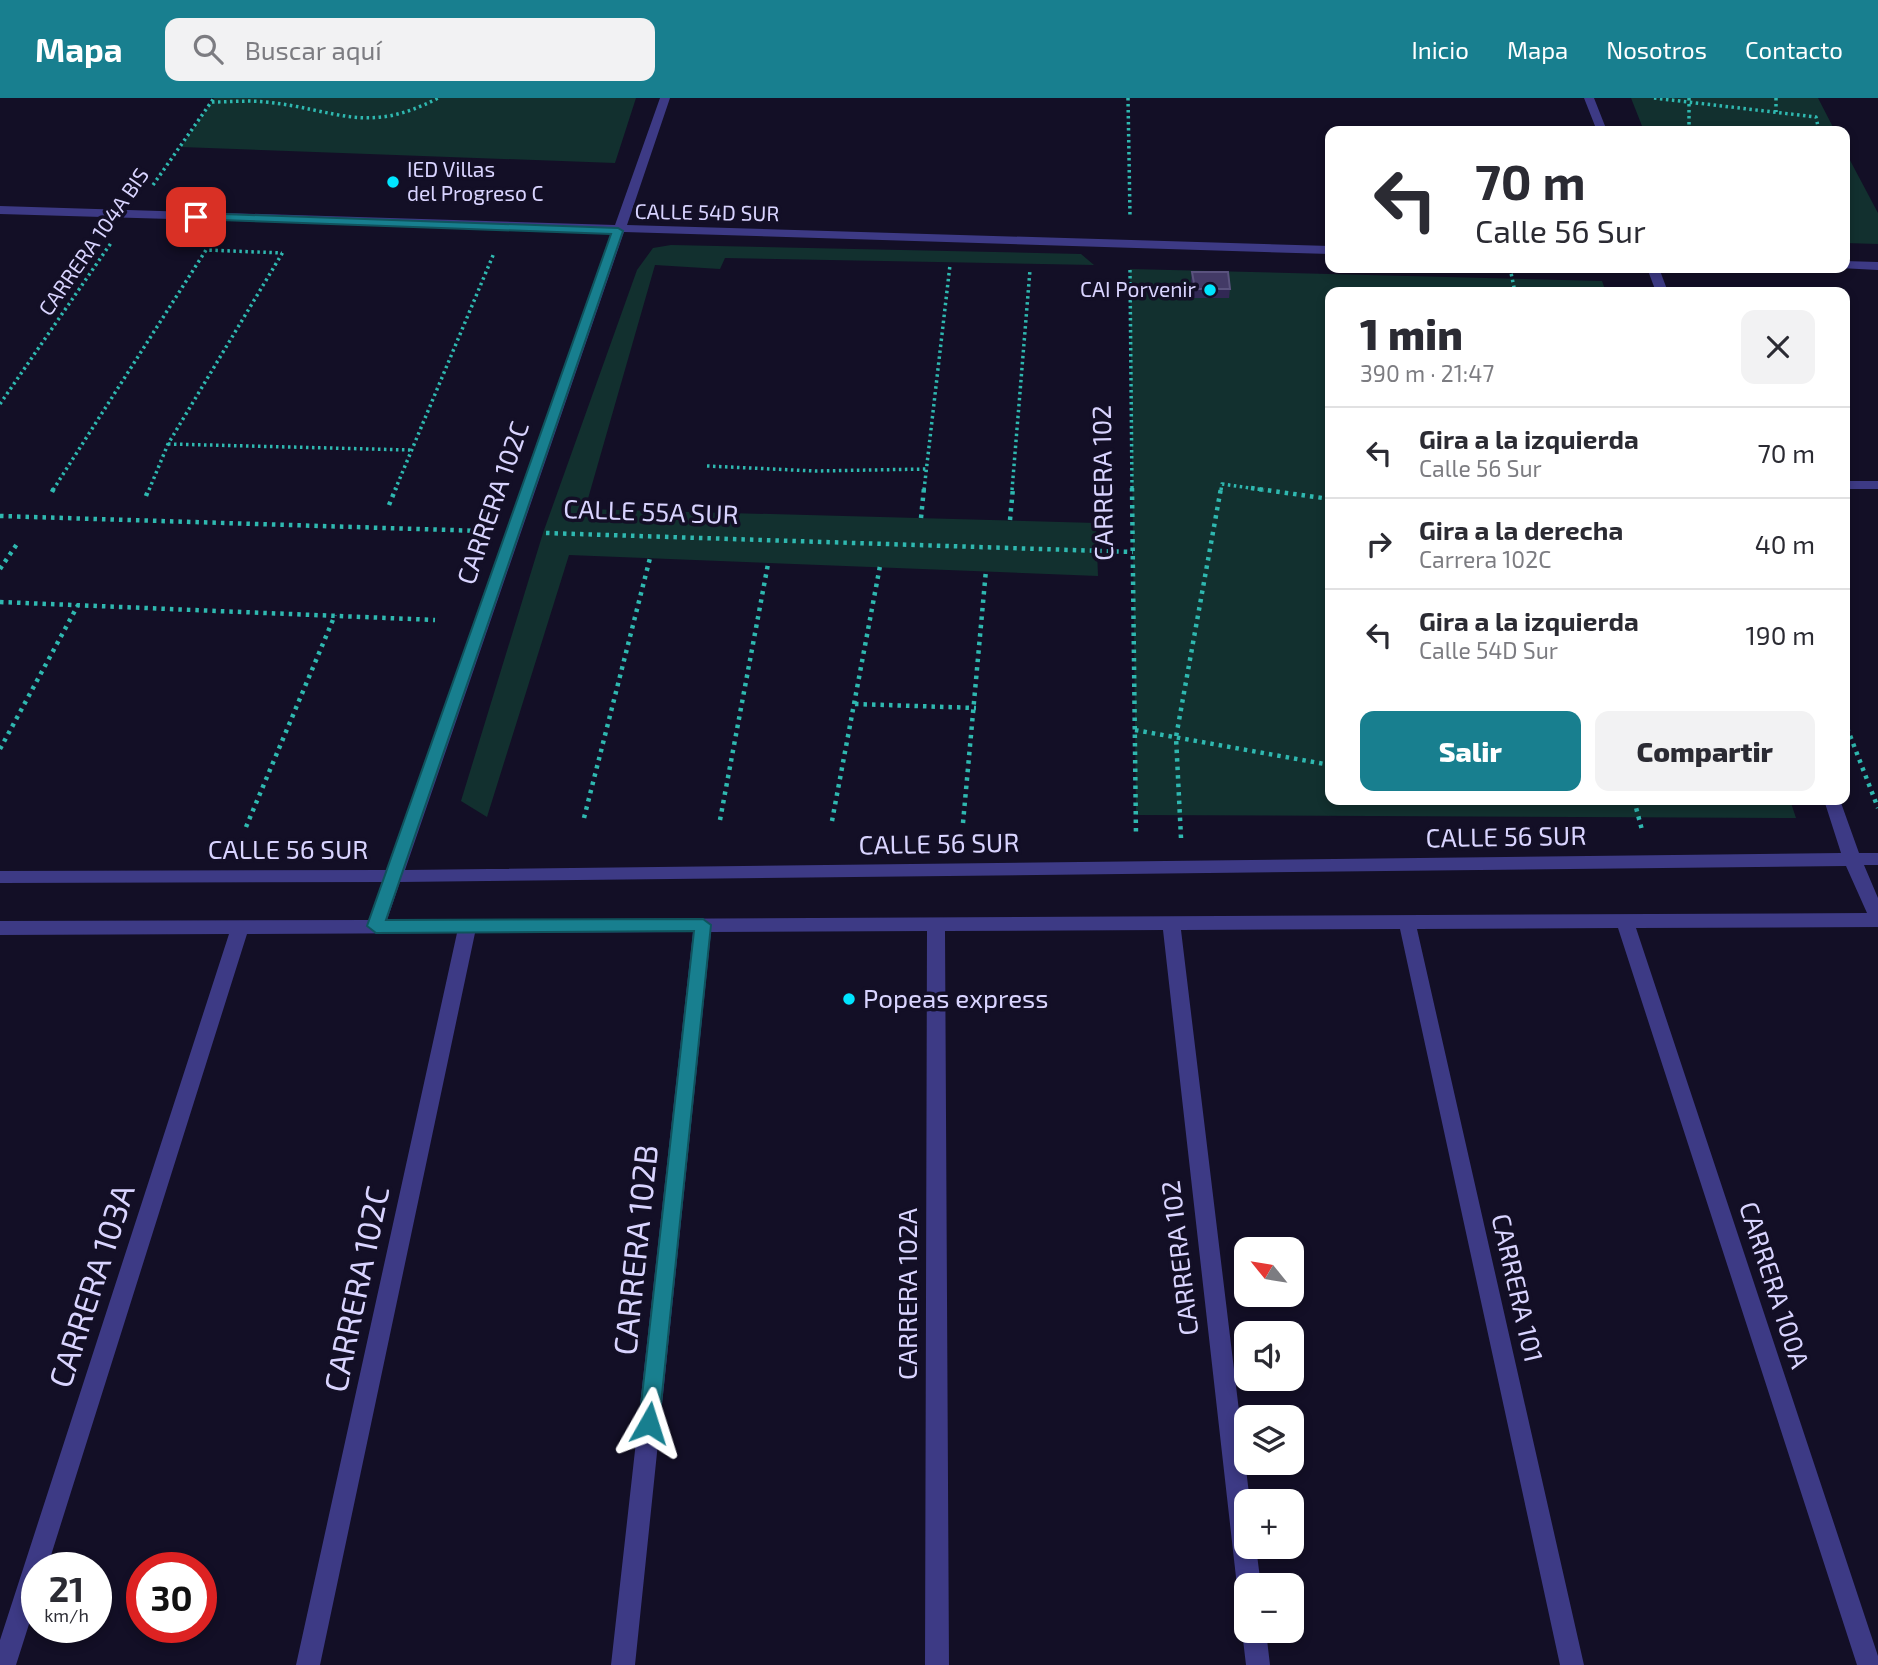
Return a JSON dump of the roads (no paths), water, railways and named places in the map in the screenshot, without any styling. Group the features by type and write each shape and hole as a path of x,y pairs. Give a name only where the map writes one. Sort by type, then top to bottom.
{"street":[{"name":"CARRERA 102C","path":"376,926 665,98"},
{"path":"1590,98 1600,126"},
{"name":"CALLE 54D SUR","path":"0,210 618,231 1325,250"},
{"path":"1850,265 1878,266"},
{"path":"1850,485 1878,485"},
{"path":"0,945 4,928 1878,919 1852,859 1834,805"},
{"name":"CALLE 56 SUR","path":"0,877 393,876 1878,859"},
{"name":"CARRERA 101","path":"1407,922 1572,1665"},
{"name":"CARRERA 100A","path":"1625,922 1869,1665"},
{"name":"CARRERA 102","path":"1171,923 1247,1573"},
{"name":"CARRERA 102A","path":"936,924 937,1665"},
{"name":"CARRERA 102B","path":"623,1665 703,925"},
{"name":"CARRERA 102C","path":"308,1665 467,926"},
{"name":"CARRERA 103A","path":"4,1665 240,927"},
{"path":"1255,1643 1258,1665"}],"place":[{"name":"IED Villas del Progreso C","path":"393,182"},
{"name":"CAI Porvenir","path":"1210,290"},
{"name":"Popeas express","path":"849,999"}]}
